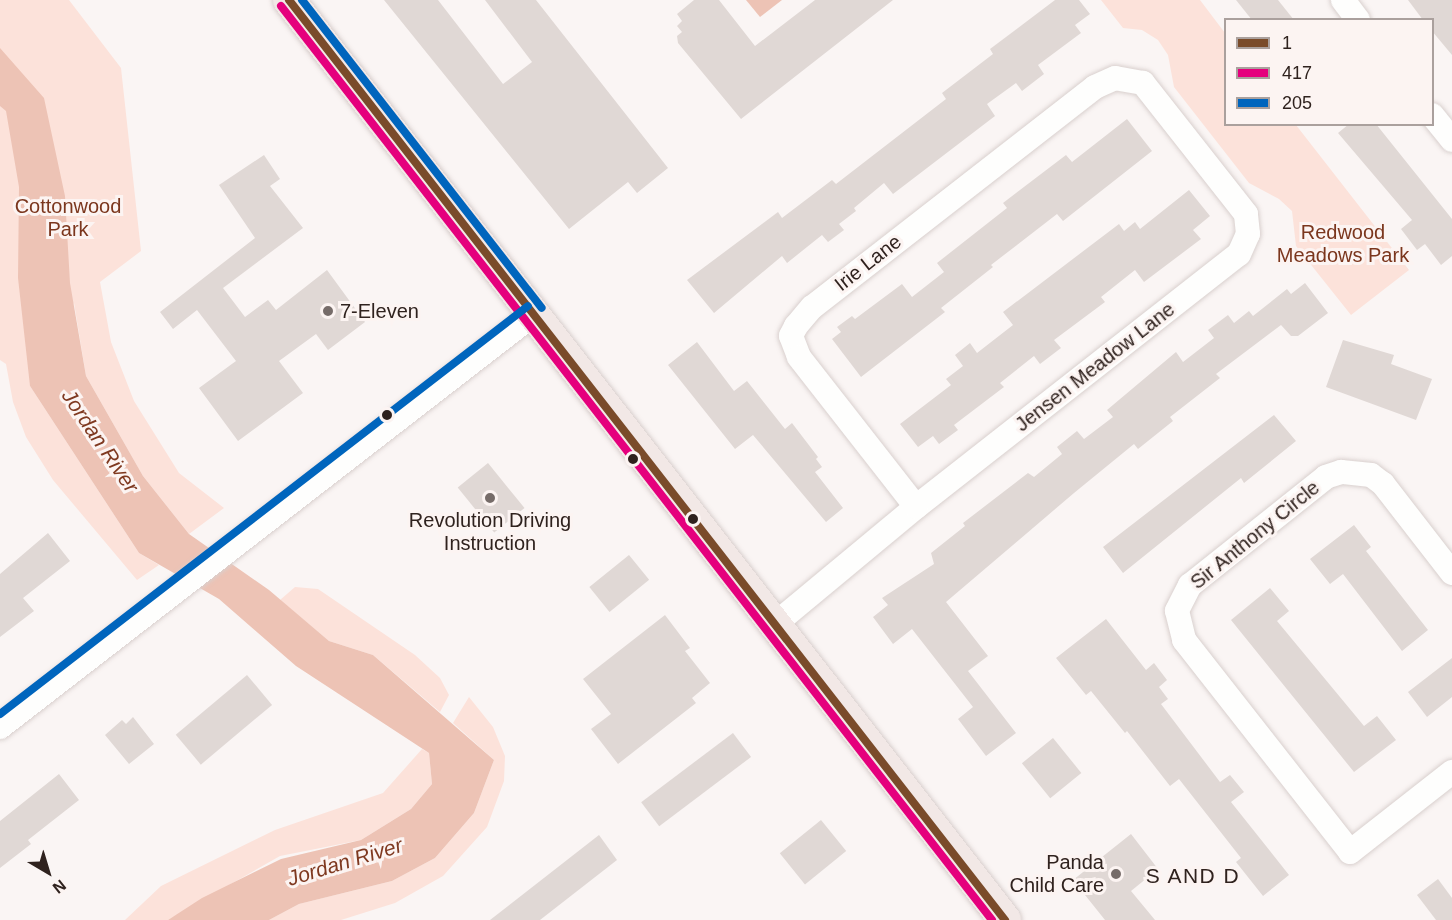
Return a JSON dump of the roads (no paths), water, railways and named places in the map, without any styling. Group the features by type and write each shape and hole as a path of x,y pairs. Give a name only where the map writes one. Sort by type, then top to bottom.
{"main road":[{"path":"289,0 1005,920"}],"street":[{"path":"1343,0 1356,18"},
{"name":"Jensen Meadow Lane","path":"775,624 916,507 1229,262 1245,244 1248,225 1240,205 1152,92 1143,83 1125,77"},
{"name":"Irie Lane","path":"916,507 799,357 791,336 813,307 1095,87 1125,77"},
{"path":"1434,118 1452,140"},
{"path":"0,727 534,314"},
{"name":"Sir Anthony Circle","path":"1452,573 1383,483 1371,475 1341,472 1326,477 1190,585 1181,597 1178,626 1184,640 1350,852 1452,772"}],"water":[{"path":"746,0 782,0 760,17"},
{"name":"Jordan River","path":"0,48 44,98 65,196 70,283 86,376 143,476 189,534 269,590 329,641 373,655 494,760 474,813 435,858 392,881 299,904 269,920 168,920 202,898 281,859 361,840 411,809 432,784 429,753 296,666 219,599 139,553 30,386 18,278 19,187 6,111 0,106"}],"place":[{"name":"7-Eleven","path":"328,311"},
{"name":"Revolution Driving Instruction","path":"490,498"},
{"name":"Panda Child Care","path":"1116,874"}],"district":[{"name":"S AND D","path":"1193,876"}],"park label":[{"name":"Cottonwood Park","path":"68,218"},
{"name":"Redwood Meadows Park","path":"1343,244"}]}
